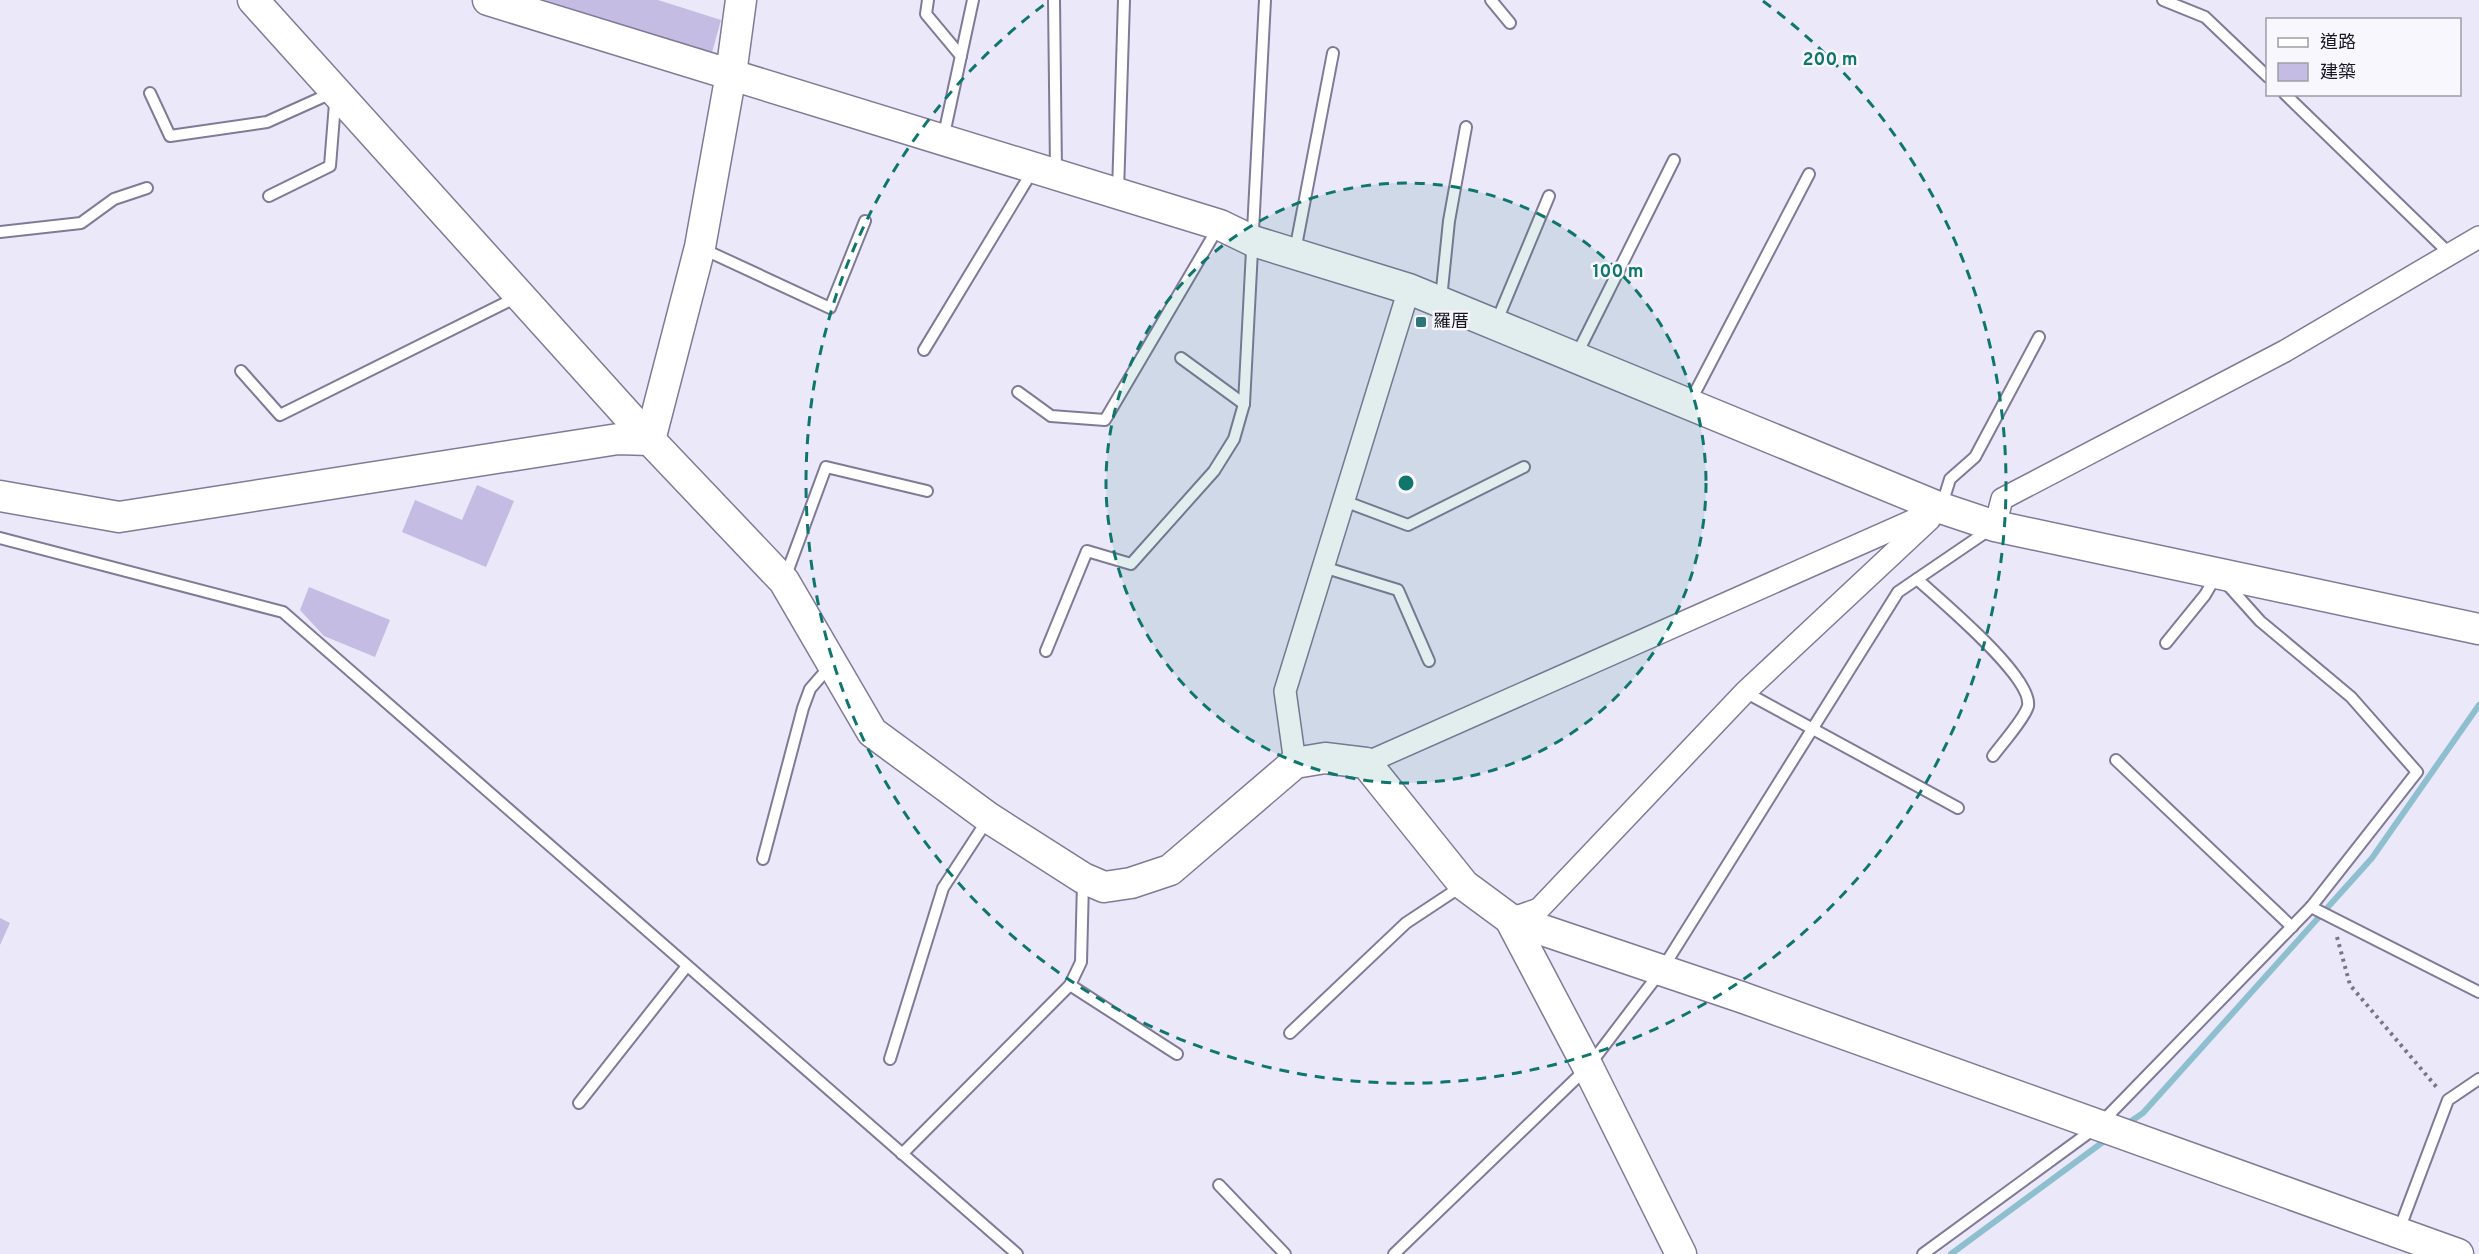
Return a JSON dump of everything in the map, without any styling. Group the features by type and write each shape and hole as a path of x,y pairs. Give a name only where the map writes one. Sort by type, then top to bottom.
{"street":[{"path":"253,0 650,440 784,581 872,732 989,818 1083,878 1104,887 1131,883 1170,870 1295,764 1325,758 1366,763 1941,508"},
{"path":"488,0 1220,225 1253,241 1409,289 1941,508 1995,526 2479,629"},
{"path":"650,440 700,248 731,74 741,0"},
{"path":"1995,526 2002,499 2285,351 2479,237"},
{"path":"1295,764 1285,691 1409,289"},
{"path":"0,496 119,518 618,439 650,440"},
{"path":"1510,919 1539,909 1745,692 1941,508"},
{"path":"1366,763 1464,885 1510,919 2458,1254"},
{"path":"1510,919 1588,1067 1681,1254"}],"lane":[{"path":"928,0 926,14 961,56"},
{"path":"943,139 973,0"},
{"path":"924,350 1045,171 1054,0"},
{"path":"1118,193 1124,0"},
{"path":"1046,651 1087,551 1131,564 1214,471 1234,439 1244,404 1265,0"},
{"path":"1491,0 1510,23"},
{"path":"2163,0 2205,17 2266,75"},
{"path":"1294,254 1333,53"},
{"path":"150,93 170,136 267,122 336,92 330,166 269,196"},
{"path":"2287,96 2450,254"},
{"path":"1440,302 1449,221 1466,127"},
{"path":"1575,357 1674,159"},
{"path":"1689,404 1809,174"},
{"path":"0,232 81,223 114,199 147,188"},
{"path":"1496,325 1549,196"},
{"path":"700,248 830,308 865,221"},
{"path":"1018,392 1051,416 1105,420 1220,225"},
{"path":"241,371 280,415 520,295"},
{"path":"1941,508 1950,479 1975,457 2039,337"},
{"path":"1181,358 1244,404"},
{"path":"784,581 826,467 927,491"},
{"path":"1344,501 1408,525 1524,467"},
{"path":"1394,1254 1588,1067 1661,971 1898,592 1995,526"},
{"path":"0,538 283,612 1017,1254"},
{"path":"1323,567 1398,590 1429,661"},
{"path":"1926,1253 2098,1126 2311,907 2417,772 2351,697 2260,621 2218,574 2205,596 2166,643"},
{"path":"1917,579 2001,657 2027,694 2028,708 1993,756"},
{"path":"763,859 810,689 831,664"},
{"path":"1745,692 1959,808"},
{"path":"2116,760 2292,927"},
{"path":"890,1059 943,888 989,818"},
{"path":"902,1154 1070,985 1081,962 1083,878"},
{"path":"1290,1034 1406,923 1464,885"},
{"path":"2311,907 2479,992"},
{"path":"579,1104 687,966"},
{"path":"1070,985 1177,1054"},
{"path":"2398,1233 2448,1100 2479,1079"},
{"path":"1219,1185 1285,1254"}],"path":[{"path":"2332,917 2350,985 2448,1100"}],"building":[{"path":"536,0 658,0 721,20 711,56"},
{"path":"477,485 514,501 486,567 402,532 415,500 462,520"},
{"path":"309,587 390,620 375,657 324,636 300,610"},
{"path":"0,918 10,923 0,945"}],"waterway":[{"path":"2127,1124 2143,1113 2372,858 2479,705"},
{"path":"1951,1254 2107,1139"}],"place":[{"name":"羅厝","path":"1421,322"}]}
